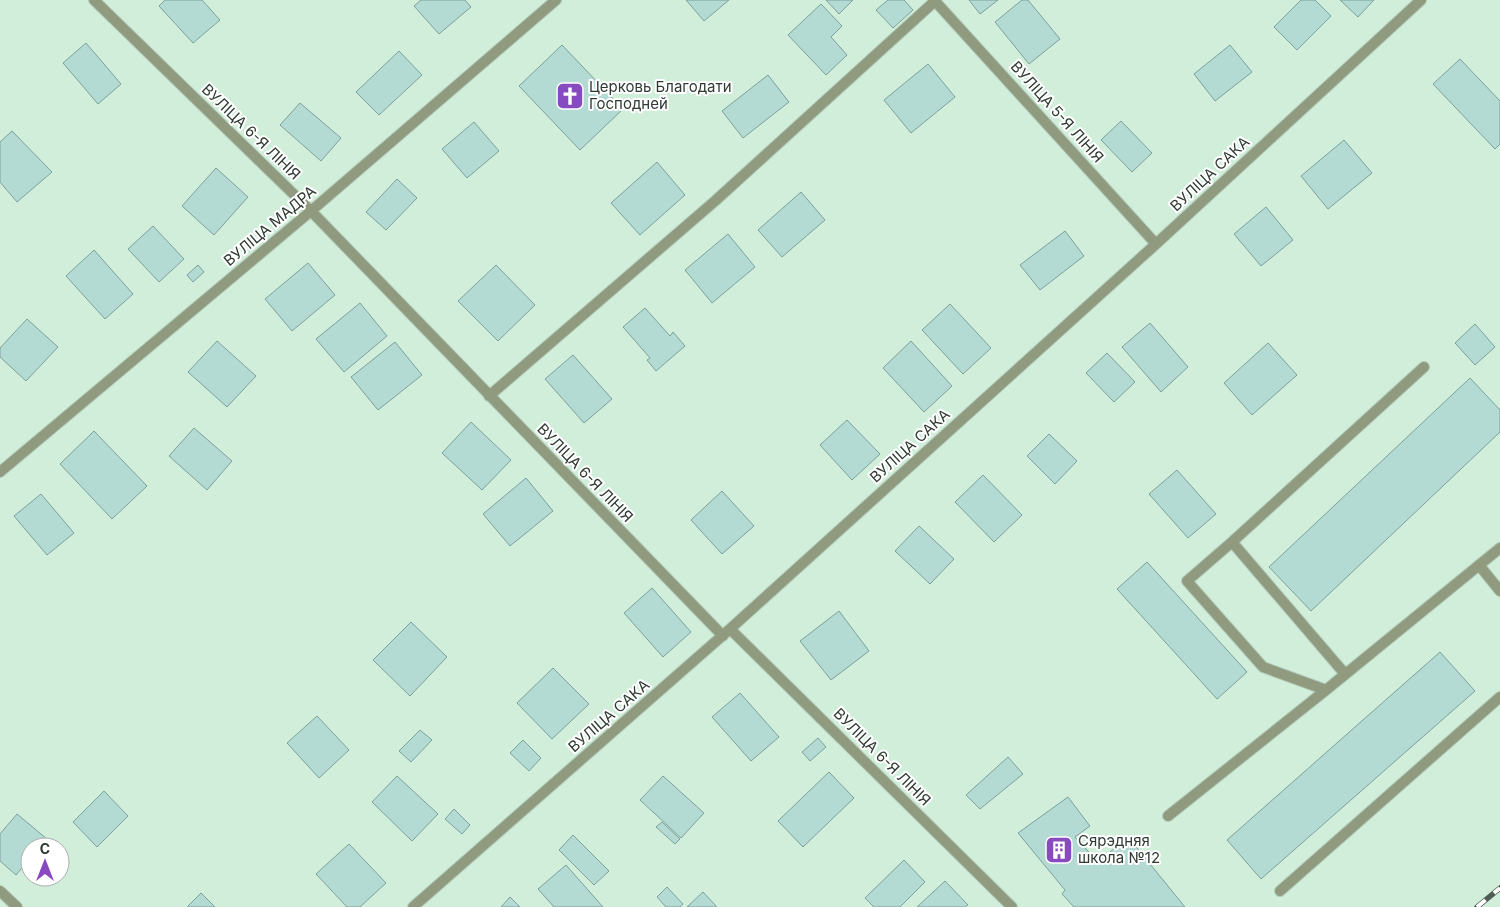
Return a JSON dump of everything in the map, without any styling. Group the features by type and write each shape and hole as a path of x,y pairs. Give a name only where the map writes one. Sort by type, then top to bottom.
{"street":[{"name":"ВУЛІЦА 6-Я ЛІНІЯ","path":"94,0 311,211 489,396 726,632 1012,907"},
{"name":"ВУЛІЦА МАДРА","path":"0,472 311,211 556,0"},
{"name":"ВУЛІЦА САКА","path":"414,907 726,632 1156,244 1421,0"},
{"name":"ВУЛІЦА 5-Я ЛІНІЯ","path":"489,396 716,201 934,1 1156,244"},
{"path":"1326,690 1263,667 1186,581 1232,542 1424,367"},
{"path":"1232,542 1345,674"},
{"path":"1168,816 1500,548"},
{"path":"1479,565 1500,591"},
{"path":"1280,891 1500,697"},
{"path":"0,891 17,907"}],"building":[{"path":"165,0 202,0 220,20 193,43 159,6"},
{"path":"421,0 465,0 471,7 439,34 414,6"},
{"path":"686,0 729,0 704,21"},
{"path":"826,0 853,0 839,14"},
{"path":"888,0 904,0 913,10 893,28 876,10"},
{"path":"969,0 998,0 980,14"},
{"path":"1022,0 1028,0 1060,39 1029,64 995,22"},
{"path":"1301,0 1315,0 1331,16 1297,50 1274,27"},
{"path":"1340,0 1374,0 1358,17"},
{"path":"821,4 842,26 831,37 847,55 826,75 788,35"},
{"path":"86,43 121,84 98,104 63,63"},
{"path":"562,45 623,109 580,150 519,86"},
{"path":"1230,45 1252,72 1215,101 1194,74"},
{"path":"399,51 422,75 379,115 356,92"},
{"path":"1460,59 1500,101 1500,144 1495,149 1433,84"},
{"path":"928,64 955,97 911,133 884,100"},
{"path":"768,75 789,102 743,138 722,111"},
{"path":"300,103 341,138 321,161 280,125"},
{"path":"1121,121 1152,153 1132,172 1101,140"},
{"path":"474,122 499,151 467,178 442,149"},
{"path":"12,131 52,172 17,202 0,182 0,142"},
{"path":"1344,140 1372,173 1328,209 1301,176"},
{"path":"657,162 685,195 640,235 611,203"},
{"path":"216,168 248,197 214,235 182,206"},
{"path":"397,179 417,198 386,230 366,212"},
{"path":"801,192 825,220 782,257 758,230"},
{"path":"1266,207 1293,240 1261,266 1234,234"},
{"path":"153,226 184,259 159,282 128,249"},
{"path":"1065,231 1084,256 1040,290 1020,265"},
{"path":"728,234 755,267 712,303 685,270"},
{"path":"94,250 133,294 105,319 66,276"},
{"path":"308,263 335,295 292,331 265,299"},
{"path":"198,265 204,272 193,282 187,275"},
{"path":"496,265 535,305 498,341 458,301"},
{"path":"360,303 387,336 344,372 316,339"},
{"path":"950,304 991,348 963,374 922,330"},
{"path":"645,308 670,336 673,332 685,346 656,371 647,360 650,358 623,327"},
{"path":"27,319 58,347 26,381 0,357 0,348"},
{"path":"1150,323 1188,367 1161,392 1122,347"},
{"path":"1475,324 1495,347 1475,365 1455,343"},
{"path":"217,341 256,376 227,407 188,372"},
{"path":"911,341 952,386 924,412 883,368"},
{"path":"395,342 422,375 378,410 351,377"},
{"path":"1268,343 1297,375 1252,415 1224,383"},
{"path":"1107,353 1135,382 1114,402 1086,373"},
{"path":"573,355 612,399 584,423 545,379"},
{"path":"1470,378 1500,410 1500,432 1311,611 1269,567"},
{"path":"847,420 880,454 852,480 820,445"},
{"path":"471,422 511,460 482,490 442,453"},
{"path":"194,428 232,461 207,490 169,456"},
{"path":"94,431 147,486 112,519 60,464"},
{"path":"1049,434 1077,461 1055,484 1027,456"},
{"path":"1177,470 1216,514 1188,538 1149,494"},
{"path":"983,475 1022,515 994,542 955,502"},
{"path":"526,478 553,511 510,546 483,514"},
{"path":"722,491 754,526 722,554 691,520"},
{"path":"41,494 74,533 47,555 14,516"},
{"path":"919,526 954,559 930,584 895,551"},
{"path":"1147,562 1247,672 1217,699 1117,589"},
{"path":"652,588 691,632 663,657 624,613"},
{"path":"839,611 869,651 831,680 800,641"},
{"path":"411,622 447,657 410,696 373,660"},
{"path":"1440,652 1475,691 1261,879 1227,840"},
{"path":"553,668 589,704 552,739 517,703"},
{"path":"740,693 779,737 751,761 712,717"},
{"path":"317,716 349,750 319,778 287,743"},
{"path":"420,730 432,740 411,762 399,751"},
{"path":"818,738 826,747 810,761 802,752"},
{"path":"523,740 541,758 529,771 510,753"},
{"path":"1008,757 1023,774 980,809 966,795"},
{"path":"829,772 854,798 803,847 778,821"},
{"path":"397,776 438,814 412,841 372,802"},
{"path":"663,776 704,813 681,838 640,800"},
{"path":"104,791 128,816 97,847 73,822"},
{"name":"Сярэдняя школа №12","path":"1068,797 1090,826 1075,837 1098,862 1128,837 1185,907 1074,907 1062,894 1065,890 1018,833"},
{"path":"454,809 470,825 462,834 445,819"},
{"path":"17,814 45,837 20,837 20,870 16,875 0,861 0,834"},
{"path":"662,822 680,839 675,844 656,827"},
{"path":"573,835 609,871 594,885 559,850"},
{"path":"349,844 386,883 360,907 347,907 316,874"},
{"path":"904,860 925,882 900,907 874,907 865,898"},
{"path":"566,865 603,907 554,907 538,889"},
{"path":"945,881 968,905 965,907 917,907"},
{"path":"667,887 683,904 680,907 666,907 657,897"},
{"path":"703,892 717,907 687,907"},
{"path":"201,893 215,907 187,907"},
{"path":"510,897 520,907 501,907"}],"railway":[{"path":"1477,907 1500,888"}],"place":[{"name":"Церковь Благодати Господней","path":"570,96"},
{"name":"Сярэдняя школа №12","path":"1059,850"}]}
